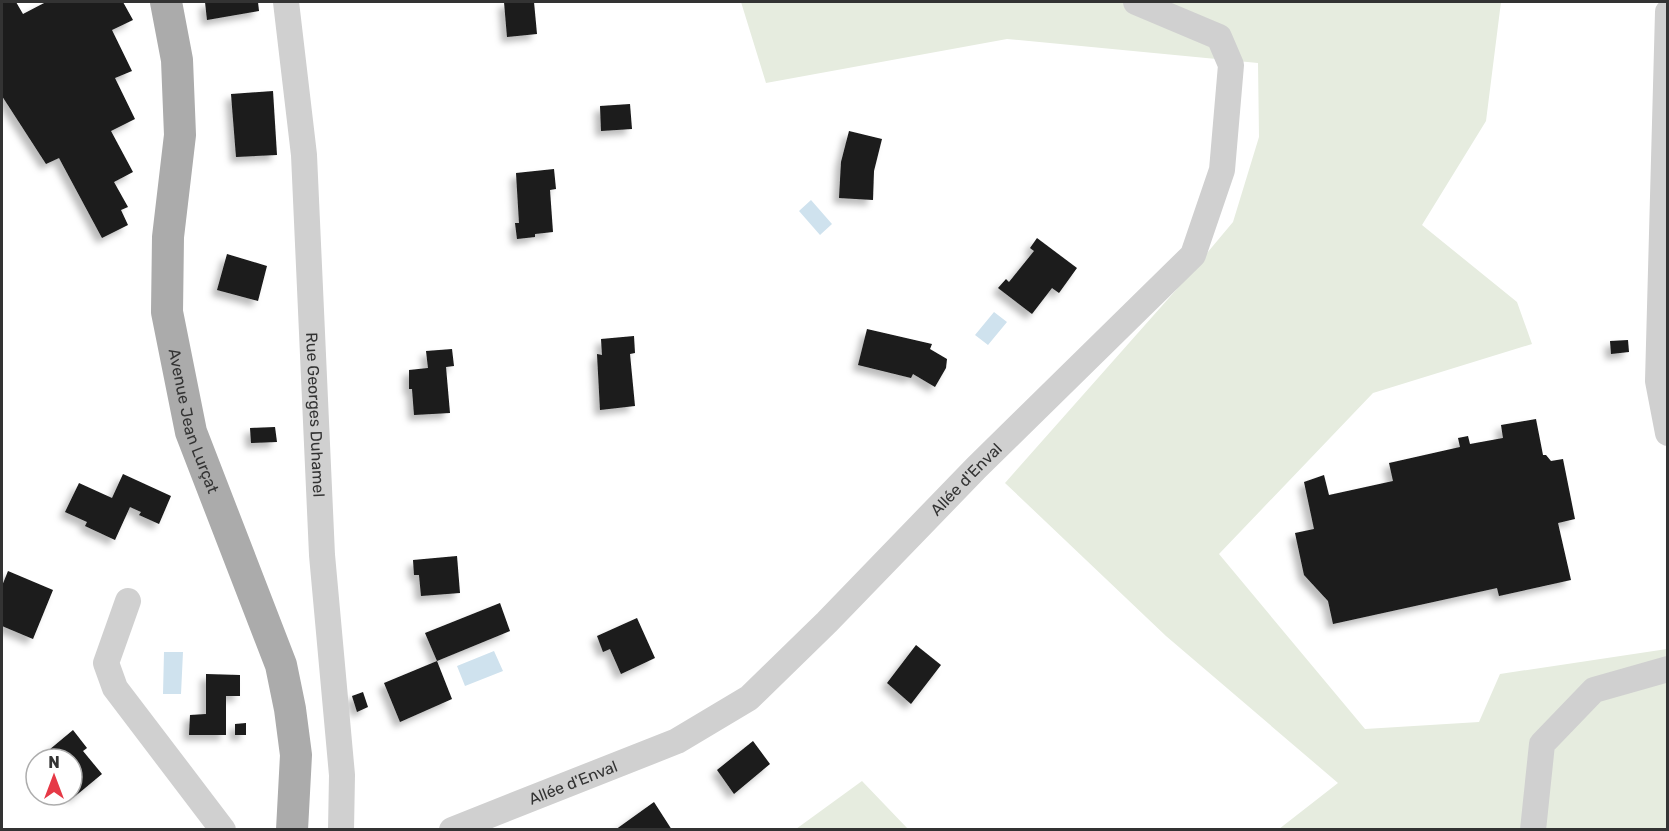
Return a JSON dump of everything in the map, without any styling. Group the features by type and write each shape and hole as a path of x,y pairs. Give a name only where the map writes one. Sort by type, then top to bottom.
{"main road":[{"name":"Avenue Jean Lurçat","path":"166,2 177,60 180,135 168,237 167,312 191,432 281,665 296,755 292,830"}],"street":[{"name":"Rue Georges Duhamel","path":"286,2 304,155 322,555 342,775 341,830"},
{"name":"Allée d'Enval","path":"452,830 677,741 749,698 827,622 976,468 1193,255 1222,170 1231,65 1219,37 1136,2"},
{"path":"1668,12 1658,381 1668,433"},
{"path":"128,601 106,663 115,688 224,829"},
{"path":"1533,830 1542,744 1594,690 1668,669"}],"shaded area":[{"path":"741,2 1501,2 1486,121 1422,225 1517,302 1532,344 1373,393 1219,554 1365,729 1479,722 1500,674 1667,649 1667,829 1279,829 1338,783 1166,636 1005,483 1176,290 1233,222 1259,137 1258,63 1007,39 766,83"},
{"path":"862,781 908,829 796,829"}],"water":[{"path":"811,200 832,224 820,235 799,211"},
{"path":"994,312 1007,322 988,345 975,335"},
{"path":"494,651 503,671 465,686 457,666"},
{"path":"164,652 183,652 181,694 163,694"}],"building":[{"path":"2,2 16,2 23,14 46,2 123,2 133,20 112,30 132,71 115,78 135,119 111,131 133,172 114,182 128,207 121,210 128,225 102,238 59,158 46,164 2,96"},
{"path":"205,2 258,2 259,11 207,20"},
{"path":"504,2 534,2 537,34 507,37"},
{"path":"273,91 277,155 236,157 231,94"},
{"path":"630,104 632,129 601,131 600,106"},
{"path":"849,131 882,139 874,171 873,200 839,198 841,162"},
{"path":"554,169 556,189 550,190 553,232 517,239 515,223 519,223 516,173"},
{"path":"1037,238 1077,268 1059,293 1052,288 1032,314 998,288 1006,279 1009,282 1034,251 1030,248"},
{"path":"227,254 267,266 258,301 217,290"},
{"path":"867,329 932,344 930,349 947,359 946,368 935,387 913,374 911,378 858,365"},
{"path":"634,336 635,353 630,354 635,406 600,410 597,354 602,355 601,339"},
{"path":"1628,340 1629,352 1611,354 1610,341"},
{"path":"452,349 454,366 446,367 450,413 414,415 412,389 409,389 409,370 428,368 426,351"},
{"path":"1536,419 1543,455 1551,461 1563,459 1575,519 1558,523 1571,580 1499,596 1497,588 1333,624 1328,601 1304,575 1295,533 1314,529 1304,482 1324,475 1329,495 1393,481 1389,463 1460,447 1458,438 1468,436 1470,444 1503,438 1501,425"},
{"path":"275,427 277,442 251,443 250,428"},
{"path":"123,474 171,496 159,524 139,515 141,512 130,507 115,540 85,526 87,522 65,512 79,483 112,498"},
{"path":"457,556 460,593 421,596 419,575 414,575 413,560"},
{"path":"8,571 53,590 33,639 2,626 2,586"},
{"path":"500,603 510,631 437,661 425,633"},
{"path":"637,618 655,658 621,674 610,649 603,652 597,636"},
{"path":"916,645 941,665 911,704 887,683"},
{"path":"437,661 452,699 400,722 384,683"},
{"path":"206,674 240,675 240,696 226,696 226,735 189,735 190,715 206,714"},
{"path":"363,692 368,707 357,712 352,696"},
{"path":"246,723 246,735 235,735 235,724"},
{"path":"73,730 87,748 84,750 84,747 53,747"},
{"path":"753,741 770,764 734,794 717,770"},
{"path":"84,752 102,774 84,789"},
{"path":"654,802 672,830 615,830"}]}
